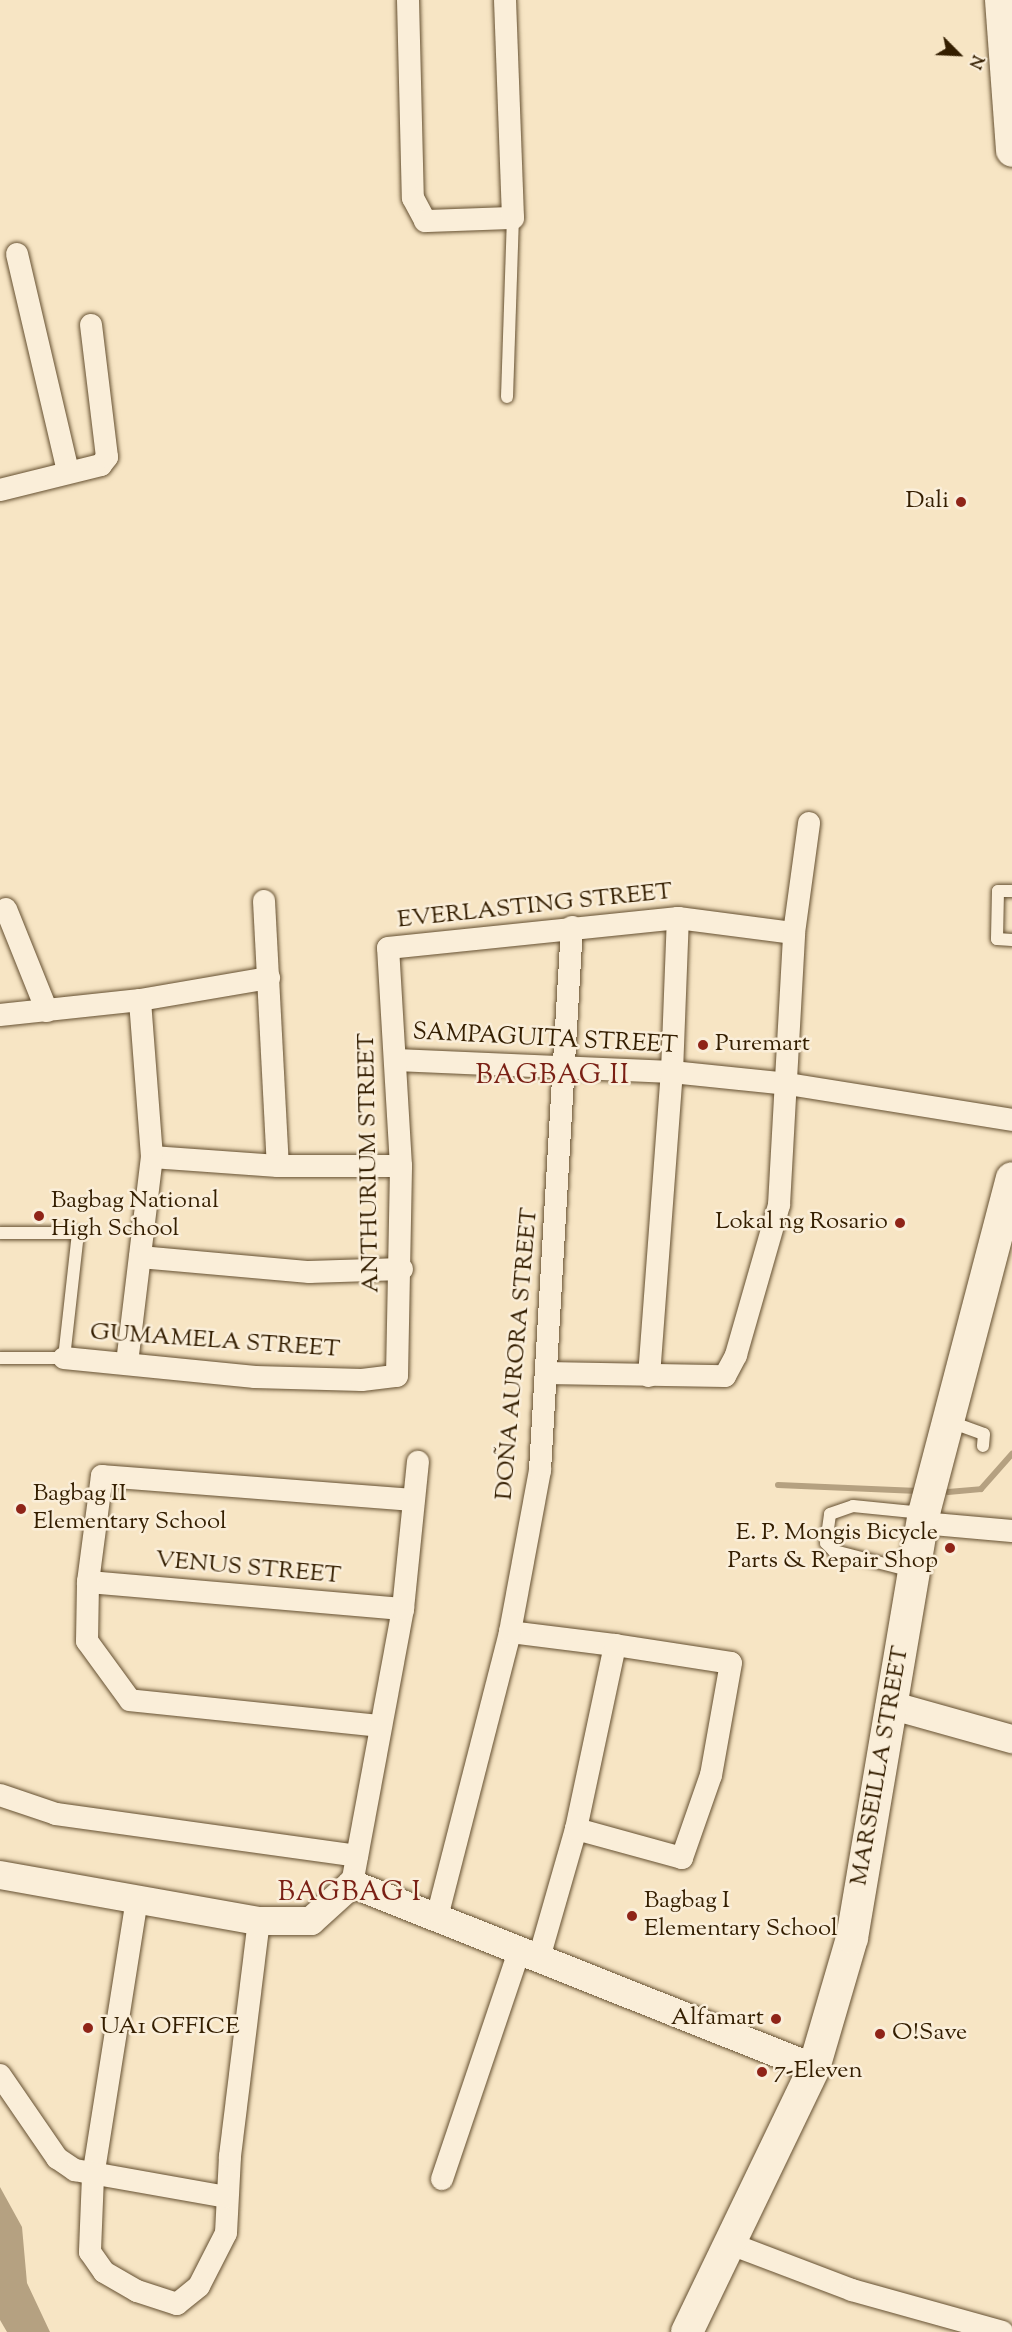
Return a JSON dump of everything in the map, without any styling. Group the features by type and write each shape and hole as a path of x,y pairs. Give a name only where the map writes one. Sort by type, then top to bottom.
{"main road":[{"path":"1001,0 1012,151"},
{"name":"MARSEILLA STREET","path":"687,2332 814,2068 852,1938 923,1518 1012,1178"}],"street":[{"path":"408,0 413,198 425,221 513,218 505,0"},
{"path":"17,254 68,472"},
{"path":"0,490 101,465 107,458 91,325"},
{"path":"546,1373 725,1376 736,1355 779,1205 788,1084 794,933 809,823"},
{"path":"264,901 278,1166"},
{"path":"2,903 47,1011"},
{"path":"650,1376 672,1072 678,918"},
{"name":"EVERLASTING STREET","path":"388,948 572,927 678,918 794,933"},
{"name":"DOÑA AURORA STREET","path":"437,1917 510,1632 540,1470 566,1067 572,927"},
{"name":"ANTHURIUM STREET","path":"388,948 401,1166 402,1269 397,1376"},
{"path":"0,1015 140,1000 269,978"},
{"path":"128,1362 152,1157 140,1000"},
{"name":"SAMPAGUITA STREET","path":"396,1060 672,1072 788,1084 1012,1120"},
{"path":"152,1157 278,1166 401,1166"},
{"path":"140,1257 309,1272 402,1269"},
{"name":"GUMAMELA STREET","path":"64,1358 128,1362 255,1377 362,1380 397,1376"},
{"path":"0,1875 259,1921 311,1921 352,1884 403,1609 412,1500 418,1462"},
{"path":"380,1726 130,1701 87,1641 88,1582 102,1476 412,1500"},
{"path":"923,1518 1012,1532"},
{"name":"VENUS STREET","path":"88,1582 403,1609"},
{"path":"510,1632 731,1663 711,1775 682,1858 576,1829"},
{"path":"442,2179 576,1829 615,1645"},
{"path":"890,1705 1012,1739"},
{"path":"0,1796 57,1814 357,1856"},
{"path":"352,1884 814,2068"},
{"path":"137,1899 93,2176 90,2252 104,2272 137,2291 177,2304 199,2286 226,2233 226,2197 259,1921"},
{"path":"0,2075 57,2158 75,2170 93,2176 226,2197"},
{"path":"731,2244 852,2290 1002,2332"}],"lane":[{"path":"507,397 513,218"},
{"path":"1012,891 998,891 996,939 1012,940"},
{"path":"0,1233 78,1233 64,1358 0,1359"},
{"path":"947,1421 984,1434 983,1446"},
{"path":"914,1572 834,1551 826,1543 830,1514 852,1506 923,1518"}],"shaded area":[{"path":"0,2187 22,2227 27,2283 50,2332 7,2332 0,2320"}],"waterway":[{"path":"948,1492 981,1489 1012,1454"},
{"path":"778,1485 918,1491"}],"place":[{"name":"Dali","path":"961,502"},
{"name":"Puremart","path":"703,1045"},
{"name":"Bagbag National High School","path":"39,1216"},
{"name":"Lokal ng Rosario","path":"900,1223"},
{"name":"Bagbag II Elementary School","path":"21,1509"},
{"name":"E. P. Mongis Bicycle Parts & Repair Shop","path":"950,1548"},
{"name":"Bagbag I Elementary School","path":"632,1916"},
{"name":"Alfamart","path":"776,2019"},
{"name":"UA1 OFFICE","path":"88,2028"},
{"name":"O!Save","path":"880,2034"},
{"name":"7-Eleven","path":"762,2072"}],"district":[{"name":"BAGBAG II","path":"553,1077"},
{"name":"BAGBAG I","path":"350,1894"}]}
